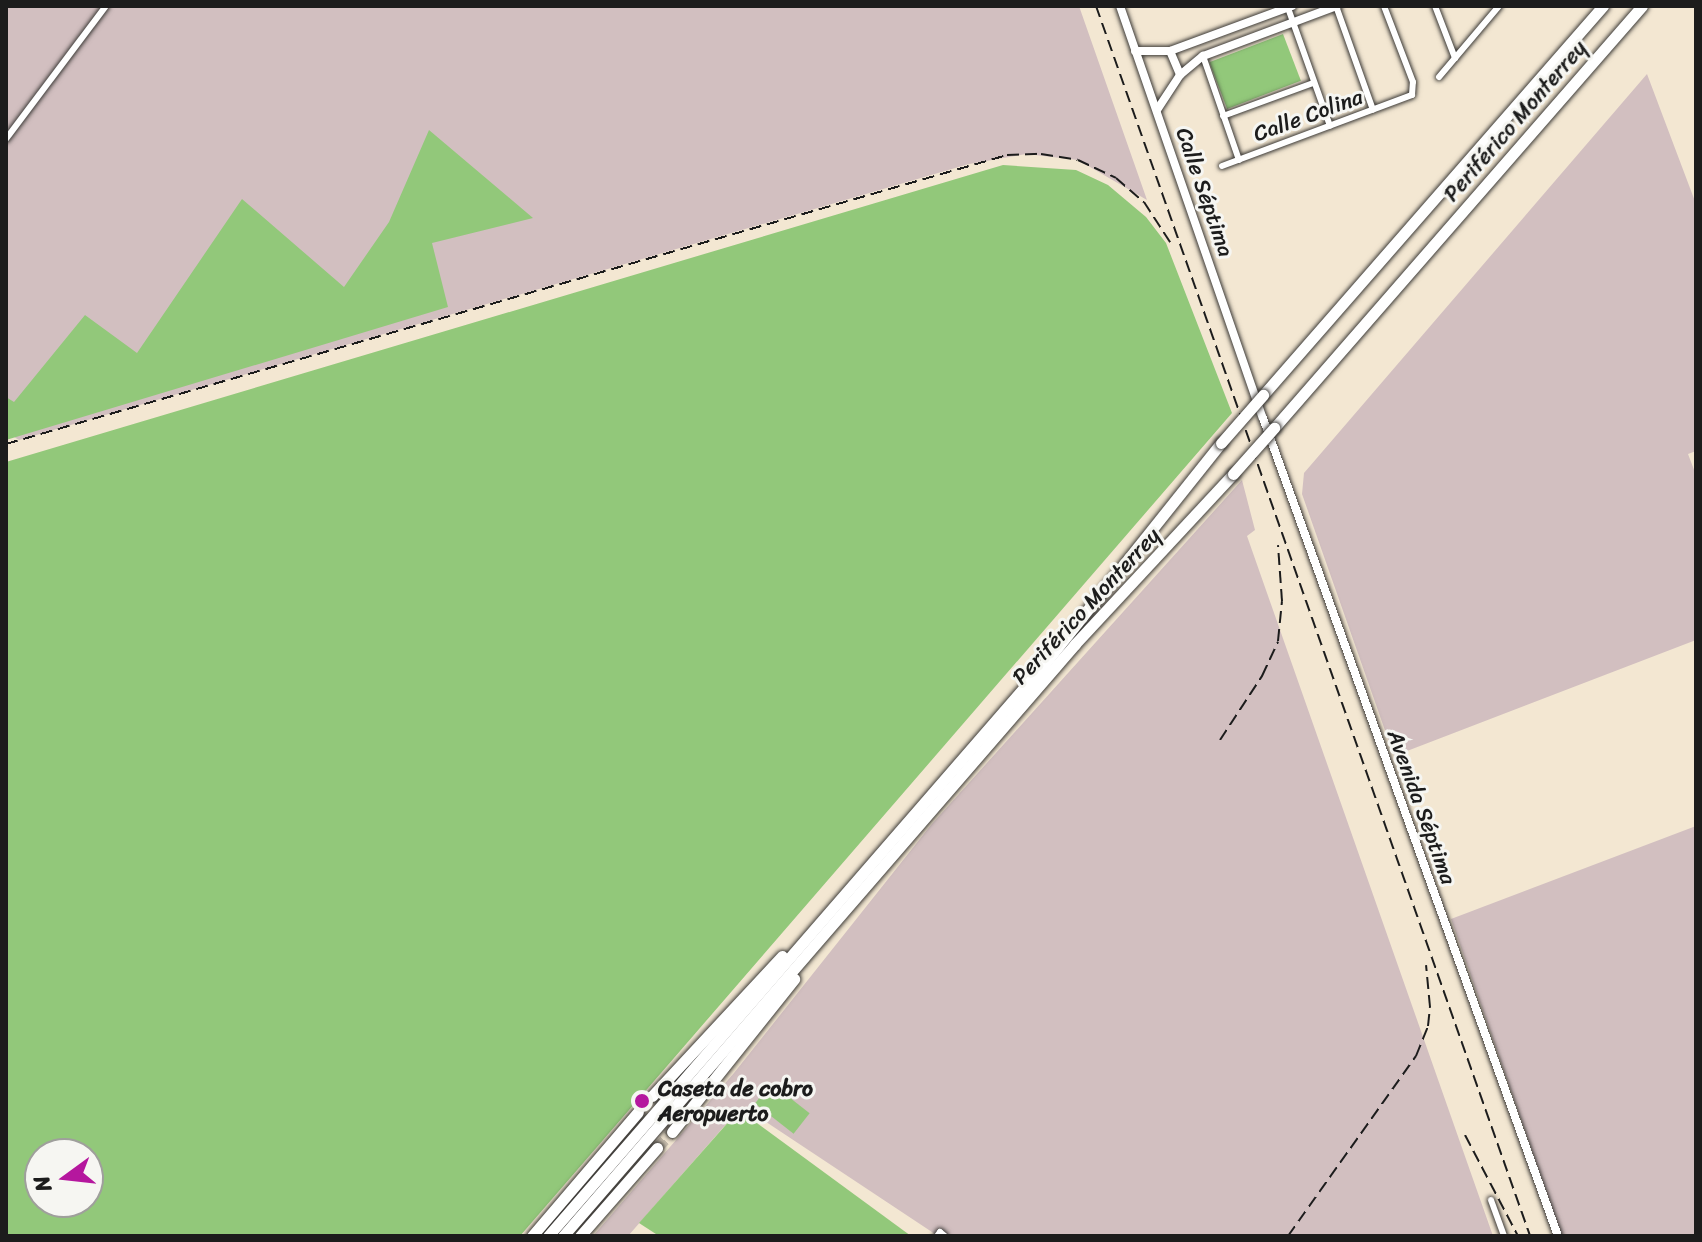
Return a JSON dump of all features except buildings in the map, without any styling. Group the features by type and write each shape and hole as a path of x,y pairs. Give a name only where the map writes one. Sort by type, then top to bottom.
{"highway":[{"name":"Periférico Monterrey","path":"563,1236 1033,678 1258,393 1603,6"},
{"name":"Periférico Monterrey","path":"548,1236 1081,637 1274,428 1642,6"},
{"path":"652,1096 770,968 810,942"},
{"path":"672,1132 791,984 810,942"},
{"path":"532,1236 638,1112"},
{"path":"580,1236 657,1148"}],"street":[{"path":"6,139 106,6"},
{"name":"Calle Séptima","path":"1120,6 1258,393"},
{"path":"1157,110 1180,75 1203,56 1336,6 1373,110"},
{"name":"Calle Colina","path":"1222,166 1406,98 1413,92 1413,82 1384,6"},
{"path":"1439,77 1499,6"},
{"path":"1135,51 1170,51 1290,7 1292,22 1330,126"},
{"path":"1437,7 1455,58"},
{"path":"1170,51 1180,75"},
{"path":"1203,56 1239,160"},
{"path":"1223,116 1313,83"},
{"name":"Avenida Séptima","path":"1258,393 1558,1236"},
{"path":"1491,1200 1504,1236"}],"shaded area":[{"path":"6,6 1079,6 1147,200 1078,160 1026,154 969,164 19,440 6,432"},
{"path":"1647,74 1696,204 1696,451 1688,454 1696,475 1696,640 1394,756 1302,494 1304,473"},
{"path":"1242,480 1255,530 1247,536 1493,1236 938,1236 742,1106 628,1236 593,1236 734,1073 931,825"},
{"path":"1696,826 1696,1236 1562,1236 1451,919"}],"green space":[{"path":"1283,34 1301,81 1227,109 1209,62"},
{"path":"429,130 533,218 432,243 448,307 6,440 6,397 14,402 85,315 137,353 242,199 344,287 389,222"},
{"path":"1003,165 1076,170 1108,185 1146,217 1166,243 1232,413 520,1236 6,1236 6,462"},
{"path":"771,1083 810,1113 794,1134 755,1103"},
{"path":"739,1110 911,1236 659,1236 639,1223"}],"tunnel":[{"path":"638,1112 652,1096"},
{"path":"657,1148 672,1132"}],"railway":[{"path":"1096,6 1530,1236"},
{"path":"6,444 1007,155 1041,154 1078,160 1116,178 1144,202 1170,242"},
{"path":"1220,740 1262,676 1278,641 1282,601 1278,545"},
{"path":"1288,1236 1416,1056 1428,1026 1430,1007 1426,965"},
{"path":"1465,1135 1518,1236"}],"place":[{"name":"Caseta de cobro Aeropuerto","path":"642,1101"}]}
